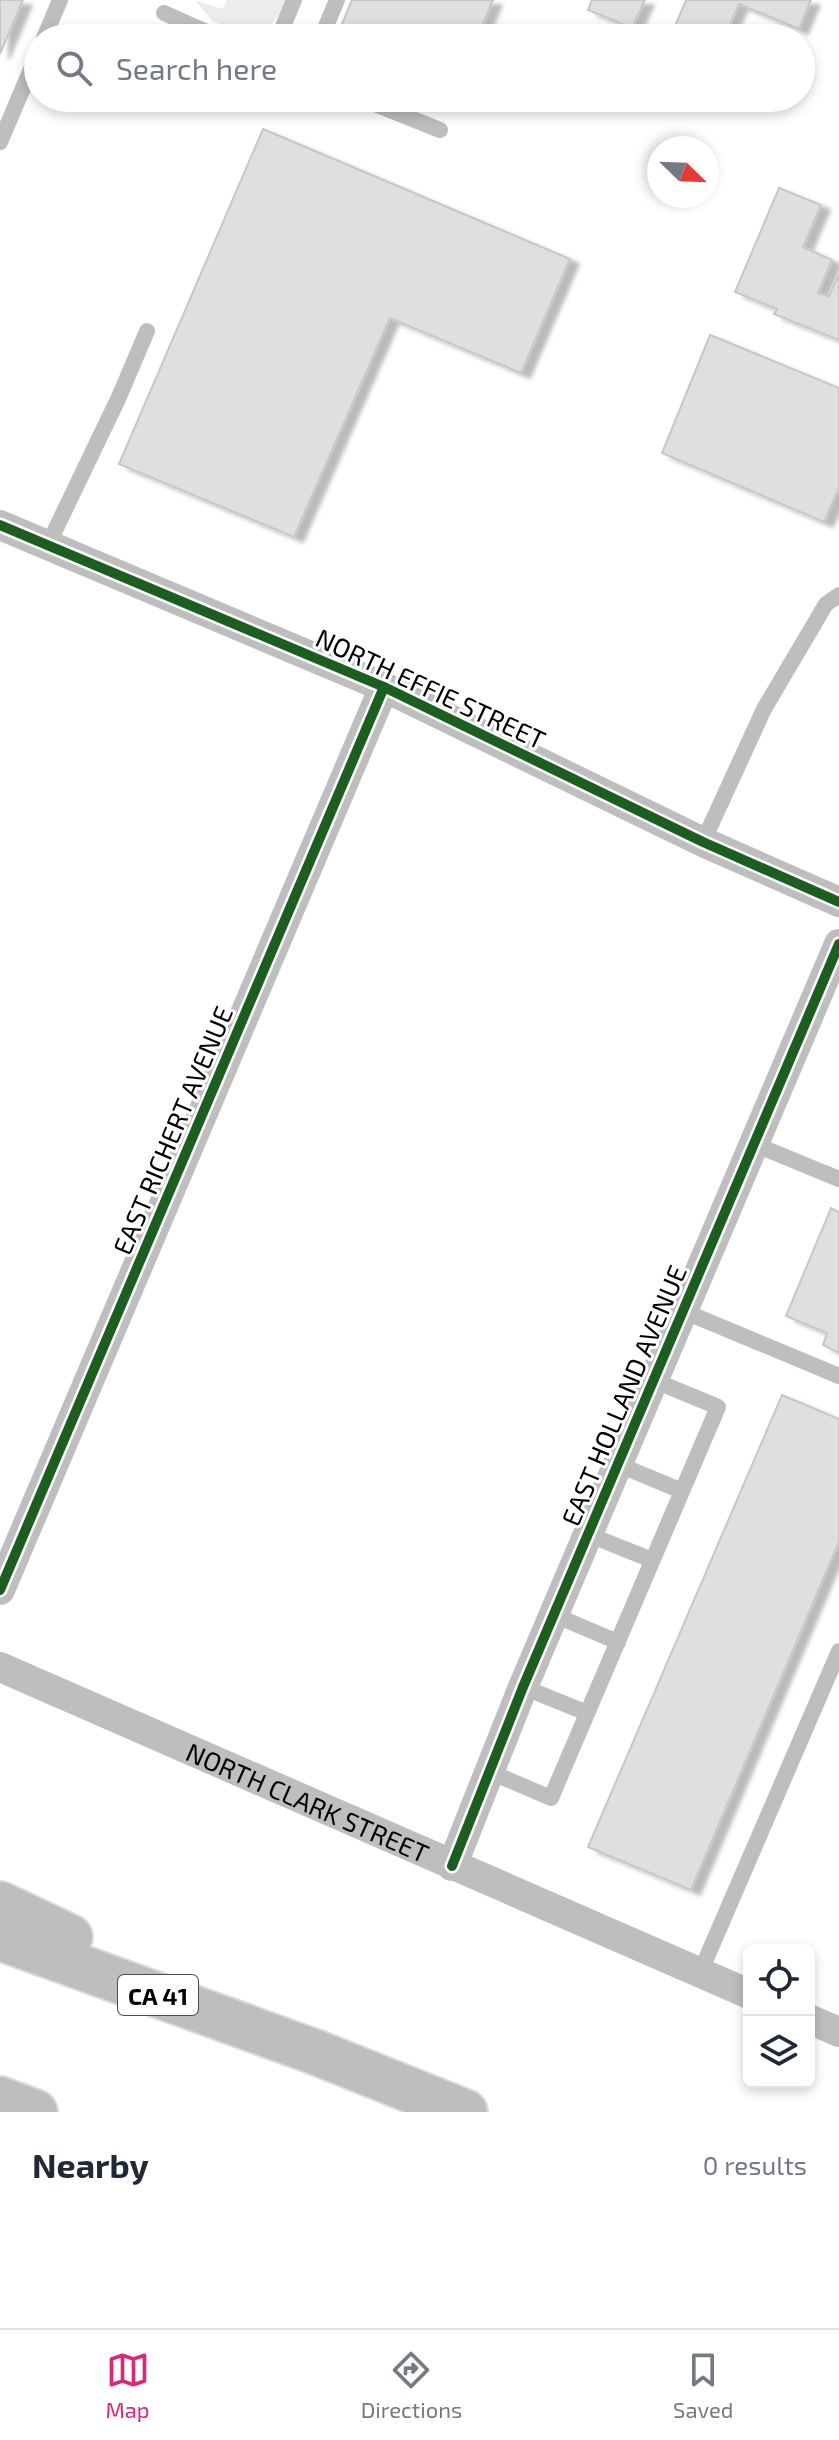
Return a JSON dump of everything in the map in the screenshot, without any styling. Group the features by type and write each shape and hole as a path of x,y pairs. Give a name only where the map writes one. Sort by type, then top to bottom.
{"highway":[{"path":"0,1904 315,2052"},
{"name":"CA 41","path":"0,1938 315,2052 465,2112"},
{"path":"0,2099 35,2112"}],"street":[{"name":"NORTH EFFIE STREET","path":"0,525 384,687 703,842 839,902"},
{"name":"EAST RICHERT AVENUE","path":"0,1590 384,687"},
{"name":"EAST HOLLAND AVENUE","path":"452,1866 587,1534 839,944"},
{"name":"NORTH CLARK STREET","path":"0,1667 743,1991"},
{"path":"815,2022 839,2032"}],"lane":[{"path":"50,24 60,0"},
{"path":"284,24 294,0"},
{"path":"327,24 337,0"},
{"path":"164,13 189,24"},
{"path":"0,142 24,86"},
{"path":"395,112 440,130"},
{"path":"48,545 147,331"},
{"path":"703,842 764,709 826,604 839,595"},
{"path":"754,1144 839,1179"},
{"path":"683,1311 839,1376"},
{"path":"490,1772 551,1798 718,1407 653,1380"},
{"path":"617,1464 682,1491"},
{"path":"587,1534 652,1560"},
{"path":"554,1615 618,1642"},
{"path":"700,1973 839,1651"},
{"path":"523,1687 587,1713"}],"shaded area":[{"path":"227,0 287,0 272,24 221,24 212,21 196,1 223,9"}],"building":[{"path":"0,0 23,0 0,54"},
{"path":"352,0 493,0 483,24 342,24"},
{"path":"592,0 645,0 634,24 622,24 588,10"},
{"path":"686,0 811,0 801,24 787,24 739,4 730,24 676,24"},
{"path":"263,129 570,259 521,373 390,318 294,537 119,464"},
{"path":"779,188 821,205 803,247 832,260 818,293 829,296 839,274 839,340 774,314 777,309 735,292"},
{"path":"710,335 839,388 839,488 824,522 662,453"},
{"path":"831,1208 839,1212 839,1353 823,1345 827,1333 786,1316"},
{"path":"782,1395 839,1419 839,1542 691,1890 588,1847"}],"cycle path":[{"path":"0,525 384,687 703,842 839,902"},
{"path":"0,1590 384,687"},
{"path":"452,1866 523,1687 839,944"}]}
